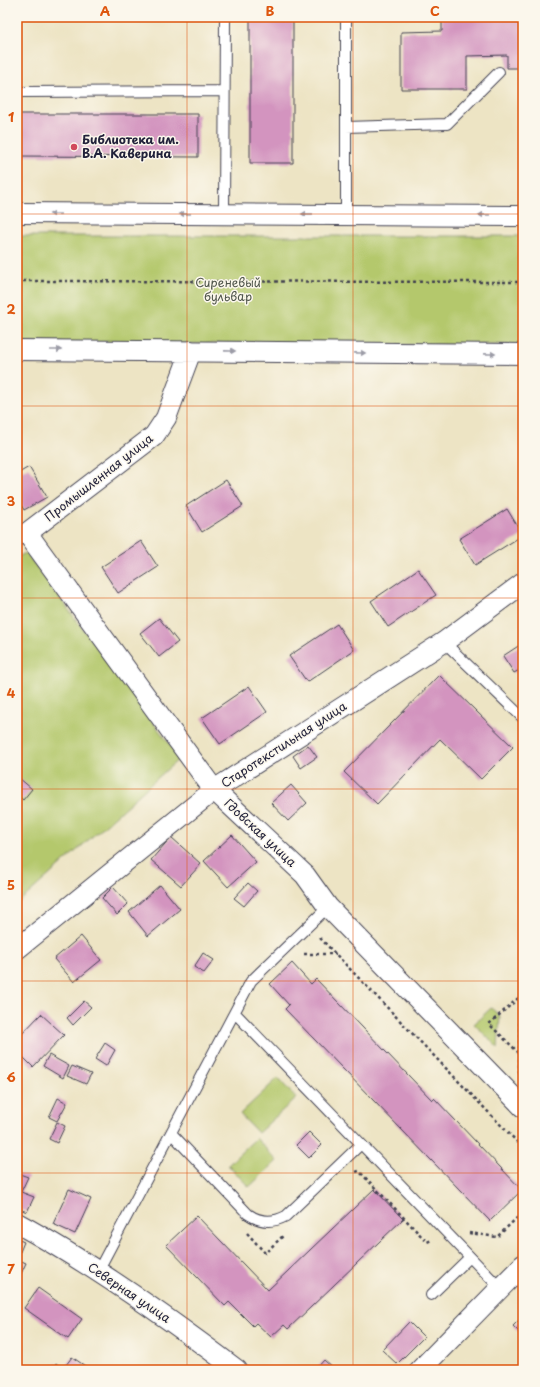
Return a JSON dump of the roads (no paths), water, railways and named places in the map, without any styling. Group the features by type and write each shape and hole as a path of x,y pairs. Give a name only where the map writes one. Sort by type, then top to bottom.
{"street":[{"path":"17,213 523,216"},
{"path":"17,350 523,354"},
{"name":"Промышленная улица","path":"28,533 154,436 166,418 191,351"},
{"name":"Гдовская улица","path":"28,533 214,790 306,875 328,907 523,1106"},
{"name":"Старотекстильная улица","path":"17,950 214,790 444,642 523,583"},
{"name":"Северная улица","path":"17,1223 98,1271 197,1340 237,1370"},
{"path":"420,1370 523,1266"}],"lane":[{"path":"224,214 225,17"},
{"path":"346,17 346,215"},
{"path":"346,127 446,124 498,72"},
{"path":"17,92 224,91"},
{"path":"444,642 523,718"},
{"path":"98,1271 251,981 328,907"},
{"path":"235,1013 500,1288"},
{"path":"171,1133 248,1214 254,1218 267,1222 286,1216 362,1144"},
{"path":"431,1295 470,1257"}],"place":[{"name":"Библиотека им. В.А. Каверина","path":"74,147"}],"park label":[{"name":"Сиреневый бульвар","path":"228,290"}]}
